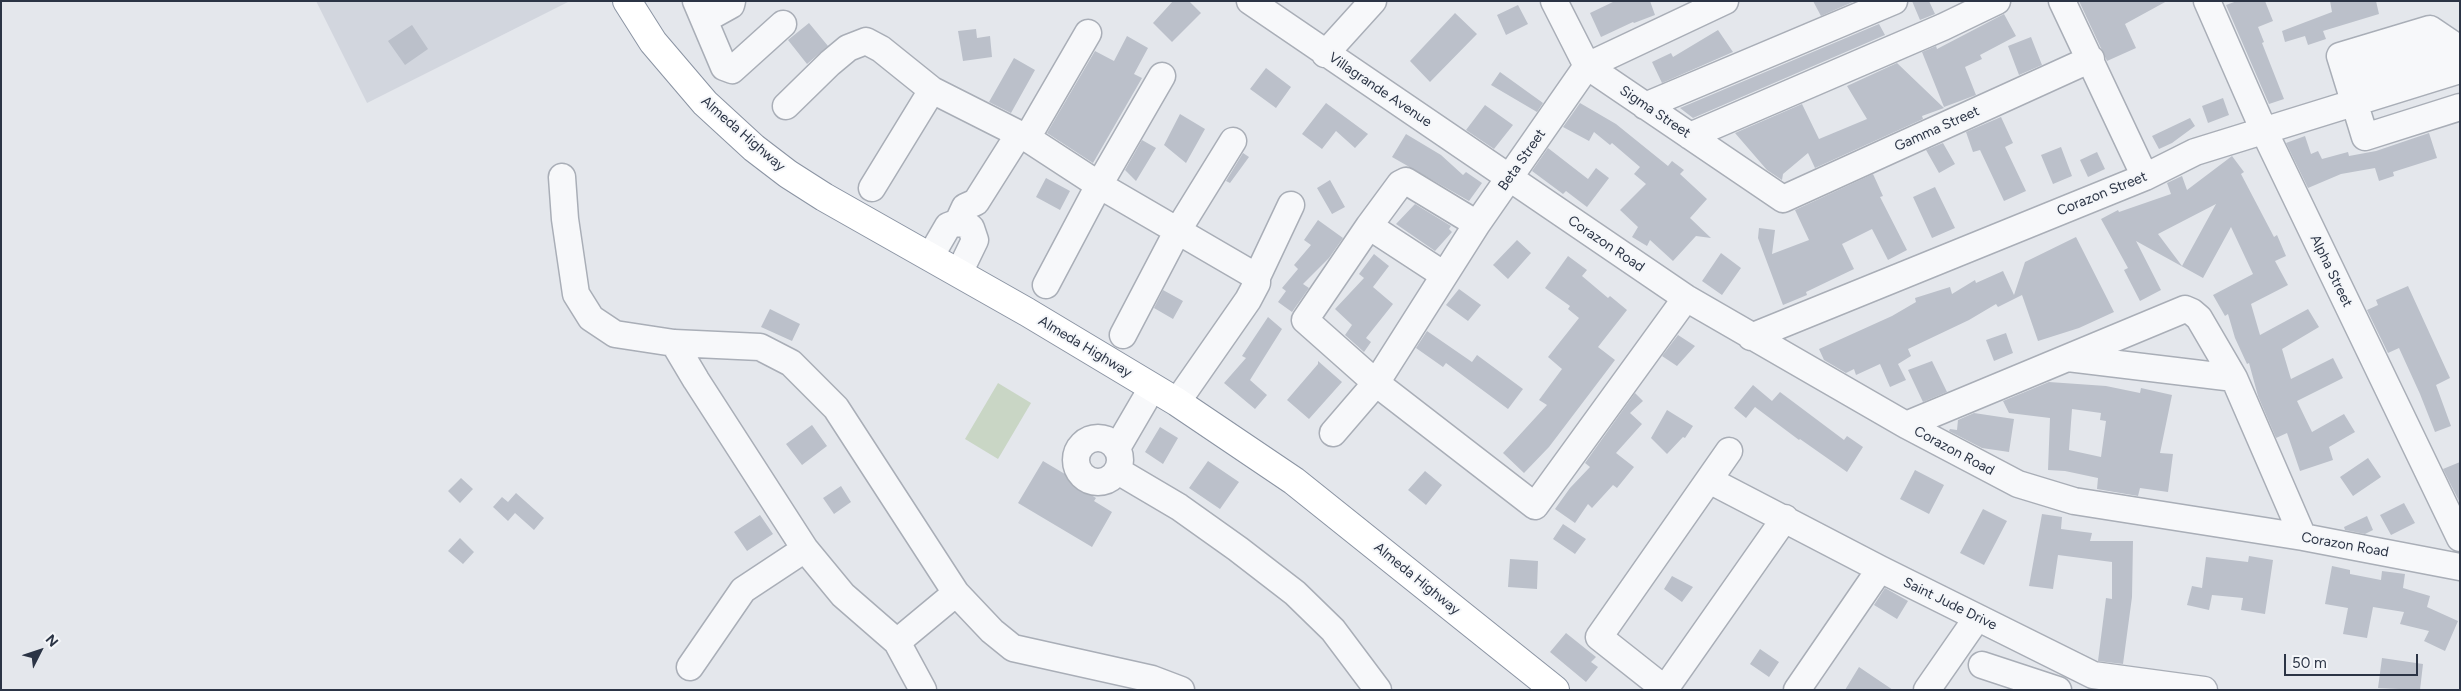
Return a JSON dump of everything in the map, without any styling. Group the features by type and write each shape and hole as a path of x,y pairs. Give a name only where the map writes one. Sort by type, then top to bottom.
{"highway":[{"name":"Almeda Highway","path":"627,1 653,42 705,103 754,148 788,174 824,197 959,273 1139,393 1178,402 1294,481 1555,690"}],"street":[{"path":"732,1 731,5 700,11 724,67 732,70 783,24"},
{"name":"Villagrande Avenue","path":"1250,1 1509,179"},
{"name":"Sigma Street","path":"1554,1 1586,66 1783,199"},
{"path":"1586,66 1725,1"},
{"path":"1645,106 1894,1"},
{"path":"1690,136 1944,27 1997,1"},
{"path":"2062,1 2146,177"},
{"name":"Alpha Street","path":"2207,1 2264,131 2460,538"},
{"path":"1325,54 1359,7"},
{"path":"2458,58 2430,29 2340,56 2365,137 2460,107"},
{"path":"930,257 945,229 952,224 965,225 979,214 976,202 1023,136 1088,33"},
{"path":"786,106 848,48 866,41 881,49 932,90 1023,136 1099,185 1257,277"},
{"name":"Corazon Street","path":"1751,336 2146,177 2195,152 2264,131 2352,92 2458,58"},
{"name":"Gamma Street","path":"1783,199 2091,59"},
{"name":"Beta Street","path":"1333,433 1376,383 1477,224 1586,66"},
{"path":"1046,284 1099,185 1162,76"},
{"path":"872,188 932,90"},
{"path":"1123,335 1178,230 1233,141"},
{"path":"562,178 565,219 576,294 591,318 615,334 674,343 760,347 790,364 836,408 956,593 992,631 1014,648 1152,679 1181,690"},
{"name":"Corazon Road","path":"1509,179 1686,298 1906,425 2018,484 2074,502 2303,537 2460,566"},
{"path":"1477,224 1406,180 1400,184 1368,226 1305,320 1376,383 1535,506 1686,298"},
{"path":"1178,402 1248,300 1292,205"},
{"path":"959,273 975,240 965,225"},
{"path":"1368,226 1444,275"},
{"path":"1906,425 2185,309 2199,318 2234,378 2303,537"},
{"path":"674,343 805,548 843,595 898,642 923,690"},
{"path":"2068,358 2234,378"},
{"path":"1139,393 1113,452 1194,518 1238,548 1295,593 1333,630 1378,690"},
{"path":"1729,451 1599,637 1666,689 1785,518"},
{"name":"Saint Jude Drive","path":"1709,480 1977,618 2092,682 2204,690"},
{"path":"690,667 743,590 805,548"},
{"path":"1797,690 1880,569"},
{"path":"898,642 956,593"},
{"path":"1927,690 1977,618"},
{"path":"1982,665 2058,690"}],"shaded area":[{"path":"316,1 570,1 367,103"}],"green space":[{"path":"998,383 1031,403 998,459 965,439"}],"building":[{"path":"1173,1 1189,1 1201,13 1172,42 1153,23"},
{"path":"1615,1 1650,1 1655,15 1633,22 1601,37 1590,13"},
{"path":"1813,1 1855,1 1821,16"},
{"path":"1912,1 1929,1 1935,14 1920,20"},
{"path":"2079,1 2167,1 2125,24 2136,48 2107,61"},
{"path":"2237,1 2265,1 2273,21 2258,27 2264,42 2262,43 2284,99 2269,104 2226,5"},
{"path":"2330,1 2376,1 2379,14 2323,31 2326,39 2308,45 2305,36 2285,42 2282,31 2332,12"},
{"path":"1518,5 1528,24 1506,35 1497,15"},
{"path":"1455,13 1477,34 1430,82 1410,61"},
{"path":"2004,14 2016,36 1980,55 1982,59 1965,67 1976,95 1944,107 1922,52 1936,46 1937,49"},
{"path":"809,23 828,46 807,64 788,40"},
{"path":"1879,24 1885,35 1693,118 1680,108"},
{"path":"412,25 428,49 405,65 388,41"},
{"path":"976,29 977,38 990,36 992,57 963,61 958,31"},
{"path":"1718,30 1733,52 1662,83 1652,62 1671,53 1673,57"},
{"path":"1127,36 1148,48 1134,74 1142,78 1093,163 1047,133 1095,51 1114,61"},
{"path":"2031,37 2042,65 2019,75 2008,46"},
{"path":"1014,58 1035,70 1011,113 989,102"},
{"path":"1897,63 1944,108 1922,116 1923,119 1815,168 1808,153 1783,174 1782,180 1767,170 1735,133 1802,104 1819,139 1867,119 1847,86"},
{"path":"1266,68 1291,87 1276,108 1250,89"},
{"path":"1500,72 1543,103 1537,112 1491,85"},
{"path":"2223,98 2229,115 2208,123 2202,106"},
{"path":"1326,103 1368,134 1355,148 1336,131 1322,149 1302,134"},
{"path":"1580,103 1616,124 1668,166 1672,161 1684,170 1680,174 1707,199 1690,218 1711,238 1696,236 1673,261 1650,240 1647,246 1632,237 1638,227 1620,210 1646,184 1634,174 1640,167 1612,143 1610,145 1594,132 1589,141 1563,127"},
{"path":"1485,105 1513,125 1494,149 1466,130"},
{"path":"1180,114 1205,129 1186,163 1164,145"},
{"path":"2001,117 2013,143 2005,147 2026,191 2004,201 1980,150 1973,152 1966,132"},
{"path":"2190,118 2195,126 2172,143 2159,149 2152,136"},
{"path":"2429,133 2437,158 2393,172 2394,176 2379,181 2375,168 2341,174 2308,188 2286,143 2305,136 2311,154 2318,151 2322,159 2348,152 2349,156 2376,151"},
{"path":"1406,134 1441,155 1463,175 1466,172 1482,183 1469,201 1392,157"},
{"path":"1142,140 1156,148 1136,181 1125,170"},
{"path":"1943,143 1955,164 1939,173 1926,150"},
{"path":"2061,147 2072,176 2053,184 2041,155"},
{"path":"1548,148 1588,179 1596,168 1609,178 1587,207 1566,191 1563,194 1532,171"},
{"path":"2097,152 2105,169 2088,177 2080,160"},
{"path":"1243,153 1249,157 1230,183 1226,181"},
{"path":"2232,156 2244,172 2241,174 2274,237 2277,235 2286,256 2275,261 2288,285 2251,304 2260,335 2308,309 2319,327 2282,349 2291,379 2333,358 2343,378 2297,401 2312,432 2344,414 2355,432 2329,447 2333,460 2300,471 2287,433 2276,438 2258,396 2249,363 2247,364 2235,338 2228,314 2225,316 2213,295 2253,274 2231,227 2203,278 2136,241 2161,290 2140,301 2124,270 2128,268 2101,219 2118,210 2119,212 2171,194 2167,183 2182,176 2187,190","holes":["2216,204 2182,266 2158,234"]},
{"path":"1873,174 1883,196 1880,197 1907,250 1888,260 1872,229 1842,244 1854,269 1806,292 1807,295 1783,305 1758,238 1759,228 1775,230 1772,254 1809,240 1795,210"},
{"path":"1046,178 1070,191 1060,210 1036,197"},
{"path":"1330,180 1345,207 1332,214 1317,188"},
{"path":"1935,187 1955,228 1932,238 1913,197"},
{"path":"1415,204 1451,226 1449,229 1452,232 1435,251 1396,224"},
{"path":"1318,220 1343,238 1329,258 1303,284 1309,288 1292,312 1278,302 1286,291 1282,288 1298,269 1294,265 1311,245 1304,240"},
{"path":"2076,237 2114,312 2079,328 2038,341 2022,295 1998,307 1996,304 1969,320 1908,349 1911,356 1898,364 1906,380 1890,387 1880,364 1856,375 1854,369 1846,373 1824,360 1819,349 1892,316 1916,302 1915,298 1950,287 1952,294 1975,280 1976,283 2003,271 2014,295 2025,262"},
{"path":"1517,240 1531,253 1508,279 1493,265"},
{"path":"1721,253 1741,268 1722,295 1702,281"},
{"path":"1374,254 1389,266 1373,287 1393,304 1366,338 1371,342 1364,352 1345,335 1352,325 1335,309 1364,278 1359,274"},
{"path":"1568,256 1587,270 1582,276 1608,298 1610,296 1627,310 1598,347 1615,360 1549,447 1524,473 1503,453 1547,405 1539,400 1562,369 1548,357 1579,318 1568,309 1570,306 1545,288"},
{"path":"2408,286 2450,378 2436,385 2451,426 2435,432 2399,348 2388,353 2367,310 2378,305 2376,300"},
{"path":"1459,289 1481,305 1468,321 1446,305"},
{"path":"1163,290 1183,301 1173,319 1154,308"},
{"path":"770,309 800,324 792,341 761,327"},
{"path":"1268,317 1282,329 1250,380 1267,395 1255,409 1224,383 1246,358 1242,356"},
{"path":"1427,331 1472,362 1477,355 1523,389 1508,409 1446,363 1443,367 1416,348"},
{"path":"2006,333 2013,353 1994,361 1986,340"},
{"path":"1678,335 1695,346 1677,366 1662,356"},
{"path":"1318,361 1342,382 1309,419 1287,400 1318,364"},
{"path":"1932,361 1947,392 1923,402 1908,370"},
{"path":"2049,382 2106,386 2140,393 2141,388 2172,395 2160,453 2173,454 2168,492 2140,488 2138,496 2097,489 2098,478 2065,471 2048,470 2050,418 2009,413 2003,401","holes":["2072,409 2101,413 2100,420 2106,421 2101,457 2069,450"]},
{"path":"1753,385 1772,401 1780,392 1844,440 1847,436 1863,447 1847,472 1799,440 1755,407 1746,418 1734,408"},
{"path":"1635,393 1643,401 1630,413 1642,424 1616,453 1634,467 1617,488 1613,485 1592,508 1588,504 1575,523 1555,509 1570,488 1590,467 1585,463"},
{"path":"1667,410 1693,426 1685,438 1683,437 1667,454 1651,438"},
{"path":"1974,413 2014,419 2009,452 1982,448 1949,431 1950,429 1957,430 1958,420"},
{"path":"812,425 827,446 802,465 786,444"},
{"path":"1160,427 1178,438 1163,464 1145,452"},
{"path":"2368,458 2381,477 2353,496 2340,477"},
{"path":"1043,461 1075,480 1073,484 1096,498 1094,501 1112,512 1092,547 1018,503"},
{"path":"1208,461 1239,482 1220,509 1189,488"},
{"path":"2460,462 2460,503 2443,469"},
{"path":"1915,470 1944,485 1929,514 1900,499"},
{"path":"1425,471 1442,485 1426,505 1408,490"},
{"path":"461,478 473,489 460,503 448,491"},
{"path":"841,486 851,502 834,514 823,498"},
{"path":"516,493 544,518 534,530 515,513 508,521 493,507 502,497 508,502"},
{"path":"2404,503 2415,523 2391,535 2380,515"},
{"path":"1983,509 2007,521 1984,565 1960,553"},
{"path":"2042,514 2062,517 2061,529 2092,533 2090,541 2133,541 2132,597 2123,664 2098,661 2106,598 2112,599 2112,562 2058,555 2053,589 2029,586"},
{"path":"760,515 773,534 747,551 734,532"},
{"path":"2367,516 2373,530 2365,534 2345,530 2344,527"},
{"path":"1563,524 1586,539 1575,554 1553,539"},
{"path":"460,538 474,552 463,564 448,551"},
{"path":"2249,556 2273,560 2265,614 2241,610 2243,598 2212,595 2209,610 2187,605 2192,586 2202,588 2206,557 2248,562"},
{"path":"1510,559 1538,561 1537,589 1508,587"},
{"path":"2332,566 2350,570 2350,574 2381,580 2382,571 2405,574 2403,588 2430,596 2427,607 2458,621 2445,651 2424,641 2429,631 2400,624 2404,612 2373,607 2367,638 2343,634 2348,608 2325,604"},
{"path":"1672,576 1693,587 1682,602 1664,589"},
{"path":"1885,588 1908,601 1897,619 1874,605"},
{"path":"1566,633 1596,657 1591,662 1598,667 1586,682 1550,652"},
{"path":"1760,649 1779,662 1769,677 1750,664"},
{"path":"2382,658 2423,664 2420,690 2378,688"},
{"path":"1859,667 1893,690 1845,690"}]}
